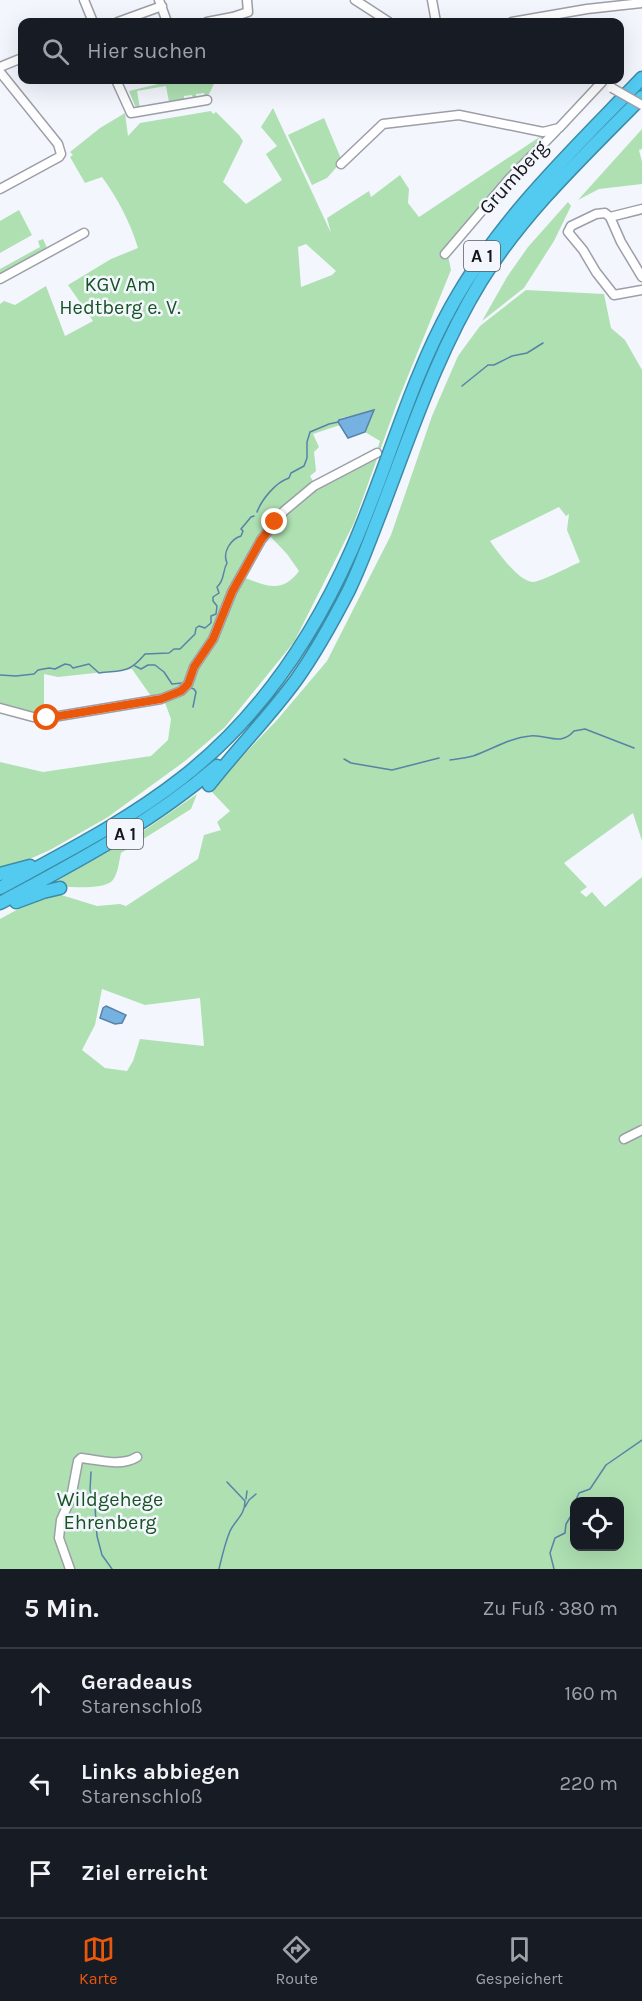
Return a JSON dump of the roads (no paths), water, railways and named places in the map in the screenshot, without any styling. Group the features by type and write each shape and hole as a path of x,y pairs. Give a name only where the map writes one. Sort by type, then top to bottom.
{"highway":[{"name":"A 1","path":"0,888 138,809 176,783 234,733 277,682 327,603 352,548 382,457 396,434 450,308 486,250 539,184 642,78"},
{"name":"A 1","path":"0,904 110,843 146,820 179,797 239,748 262,722 296,679 335,616 362,561 430,383 456,326 491,266 536,208 642,97"},
{"path":"209,785 239,748"},
{"path":"0,874 48,862"},
{"path":"0,904 60,888"}],"street":[{"path":"84,0 91,18"},
{"path":"228,18 248,12 247,0"},
{"path":"355,0 383,18"},
{"path":"432,0 435,18"},
{"path":"127,18 160,3 166,18"},
{"path":"535,18 642,3"},
{"path":"0,67 18,60"},
{"path":"0,72 58,144 61,154 0,189"},
{"path":"118,84 131,113 207,100"},
{"name":"Grumberg","path":"445,254 509,179 559,128 597,84"},
{"path":"605,84 642,105"},
{"name":"Grumberg","path":"341,164 383,124 459,115 543,132 559,128"},
{"path":"610,217 642,209"},
{"path":"642,277 621,242 610,217 605,213 596,214 571,225 568,232 614,294 642,290"},
{"path":"0,279 84,233"},
{"path":"0,708 33,717 47,718 161,699 181,691 188,684 194,667 213,639 232,592 261,540 284,511 314,486 382,457"},
{"path":"624,1139 642,1130"},
{"path":"70,1569 59,1538 61,1520 71,1498 78,1461 81,1458 119,1463 132,1461 137,1457"}],"water":[{"path":"374,410 365,432 348,438 339,420"},
{"path":"106,1006 126,1015 122,1023 115,1024 100,1018"}],"waterway":[{"path":"462,386 488,365 527,353 543,343"},
{"path":"257,512 274,487 304,466 310,432 338,422"},
{"path":"0,675 34,674 38,670 55,669 65,664 73,668 89,664 99,673 120,671 134,665 145,654 169,653 174,649 180,649 195,634 196,628 199,626 205,628 211,623 211,616 216,614 217,606 213,597 219,593 217,587 227,563 227,550 231,543 241,536 243,531 241,529 254,516"},
{"path":"135,666 141,669 148,665 155,665 164,672 172,684 182,683"},
{"path":"191,688 196,692 193,707"},
{"path":"450,760 473,756 522,737 558,739 569,736 574,731 585,729 634,748"},
{"path":"344,759 351,763 392,770 439,758"},
{"path":"577,1497 579,1493 590,1489 606,1465 642,1440"},
{"path":"91,1472 90,1490 95,1507 97,1536 102,1555 112,1569"},
{"path":"219,1569 230,1531 245,1506 245,1501 227,1482"},
{"path":"246,1499 247,1491"},
{"path":"245,1507 256,1494"},
{"path":"554,1569 550,1553 555,1538 565,1533 566,1524 570,1518"}],"park label":[{"name":"KGV Am Hedtberg e. V.","path":"120,296"},
{"name":"Wildgehege Ehrenberg","path":"110,1510"}]}
